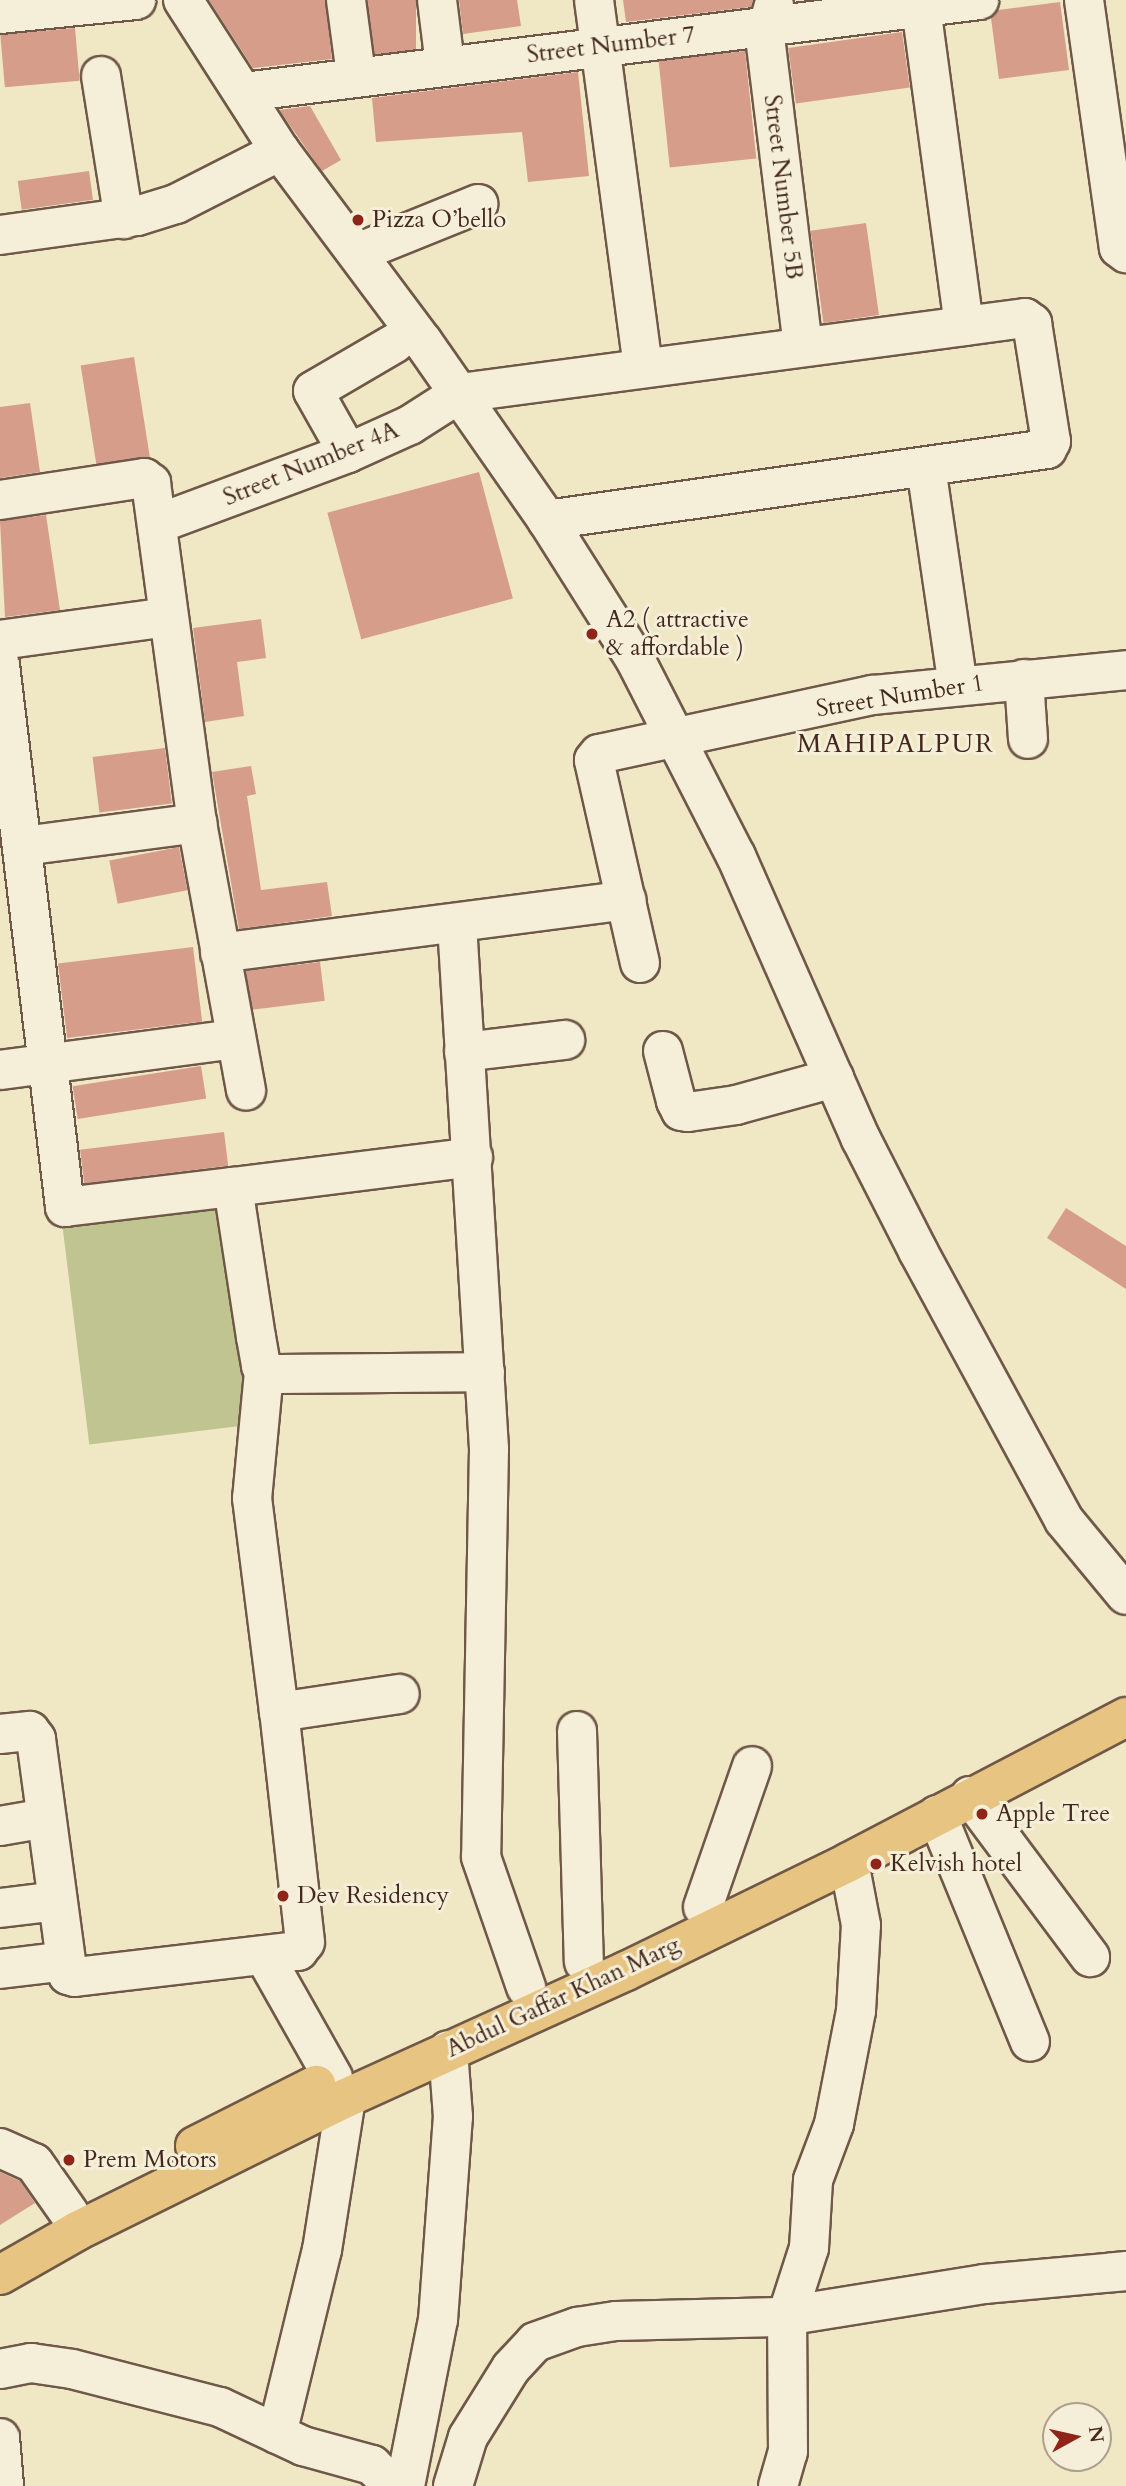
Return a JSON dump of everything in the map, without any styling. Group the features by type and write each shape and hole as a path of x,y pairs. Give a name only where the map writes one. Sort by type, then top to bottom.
{"main road":[{"name":"Abdul Gaffar Khan Marg","path":"0,2276 526,1987 889,1821 1126,1697"},
{"name":"Abdul Gaffar Khan Marg","path":"0,2253 69,2213 340,2088 448,2050 626,1971 849,1862 970,1796 1126,1717"}],"street":[{"path":"0,14 136,0"},
{"path":"183,0 280,151 460,393 547,520 636,661 736,856 834,1078 918,1251 1045,1488 1087,1551 1126,1595"},
{"path":"346,0 356,75"},
{"path":"437,0 446,64"},
{"path":"594,0 643,367"},
{"name":"Street Number 7","path":"244,92 356,75 599,47 770,14 979,0"},
{"path":"1084,0 1119,248 1126,253"},
{"path":"920,3 964,326"},
{"name":"Street Number 5B","path":"770,14 803,347"},
{"path":"101,76 124,219"},
{"path":"0,235 124,219 176,204 280,151"},
{"path":"357,253 478,204"},
{"path":"460,393 1029,318 1051,445 1043,451 547,520"},
{"path":"348,453 313,391 394,343"},
{"name":"Street Number 4A","path":"157,524 348,453 410,425 460,393"},
{"path":"926,467 958,685"},
{"path":"0,500 147,478 157,524 167,617 197,823 246,1091"},
{"path":"0,640 167,617"},
{"path":"0,665 50,1064 65,1207 473,1157"},
{"name":"Street Number 1","path":"626,900 595,756 873,695 1126,670"},
{"path":"1024,679 1028,739"},
{"path":"23,846 197,823"},
{"path":"220,953 626,900 640,963"},
{"path":"457,924 489,1449 481,1857 526,1987"},
{"path":"0,1070 236,1039"},
{"path":"464,1052 565,1040"},
{"path":"663,1051 681,1111 736,1105 834,1078"},
{"path":"0,1734 34,1735 68,1975 75,1977 265,1957 298,1951 305,1942 252,1498 264,1372 233,1187"},
{"path":"264,1372 485,1372"},
{"path":"279,1712 400,1694"},
{"path":"577,1731 584,1962"},
{"path":"703,1908 752,1766"},
{"path":"970,1796 1090,1956"},
{"path":"937,1815 1030,2042"},
{"path":"0,1826 46,1818"},
{"path":"778,2486 788,2452 787,2316 809,2248 813,2180 834,2124 856,2011 861,1925 849,1862"},
{"path":"0,1908 57,1901"},
{"path":"265,1957 340,2088 316,2277 277,2434"},
{"path":"0,1969 66,1961"},
{"path":"405,2486 438,2320 453,2117 448,2050"},
{"path":"0,2148 34,2163 69,2213"},
{"path":"453,2486 468,2437 502,2379 535,2342 594,2323 787,2316 984,2284 1126,2271"},
{"path":"0,2369 32,2363 98,2375 220,2407 277,2434 372,2465 393,2486"},
{"path":"0,2438 4,2486"}],"green space":[{"path":"233,1187 262,1423 89,1444 60,1208"}],"building":[{"path":"209,0 325,0 332,59 253,68"},
{"path":"368,0 416,0 416,54 368,54"},
{"path":"459,0 517,0 521,26 463,34"},
{"path":"623,0 753,0 751,7 626,22"},
{"path":"1060,2 1069,70 999,79 991,18 998,10"},
{"path":"75,28 80,81 5,87 0,35"},
{"path":"902,32 910,87 796,103 788,48"},
{"path":"745,51 756,158 670,168 658,60"},
{"path":"578,72 589,176 528,182 522,132 376,142 372,98"},
{"path":"310,106 341,160 322,171 279,110"},
{"path":"89,171 93,200 22,210 18,181"},
{"path":"866,223 879,315 823,323 811,231"},
{"path":"134,357 150,458 97,466 81,365"},
{"path":"30,403 40,472 0,478 0,407"},
{"path":"479,472 513,599 361,639 327,513"},
{"path":"46,515 60,610 5,617 0,521"},
{"path":"261,619 266,658 237,662 244,716 205,722 193,628"},
{"path":"165,748 172,804 99,812 93,757"},
{"path":"251,766 256,794 247,796 261,890 327,882 332,916 239,929 212,772"},
{"path":"179,847 187,890 118,904 109,861"},
{"path":"193,947 202,1021 67,1038 58,964"},
{"path":"320,962 325,1001 250,1010 246,971"},
{"path":"201,1066 206,1099 78,1119 73,1086"},
{"path":"224,1132 228,1166 84,1183 80,1150"},
{"path":"1066,1208 1126,1246 1126,1289 1047,1238"},
{"path":"0,2172 20,2181 35,2203 0,2225"}],"place":[{"name":"Pizza O’bello","path":"358,220"},
{"name":"A2 ( attractive & affordable )","path":"592,634"},
{"name":"Apple Tree","path":"982,1814"},
{"name":"Kelvish hotel","path":"876,1864"},
{"name":"Dev Residency","path":"283,1896"},
{"name":"Prem Motors","path":"69,2160"}],"district":[{"name":"MAHIPALPUR","path":"896,744"}]}
